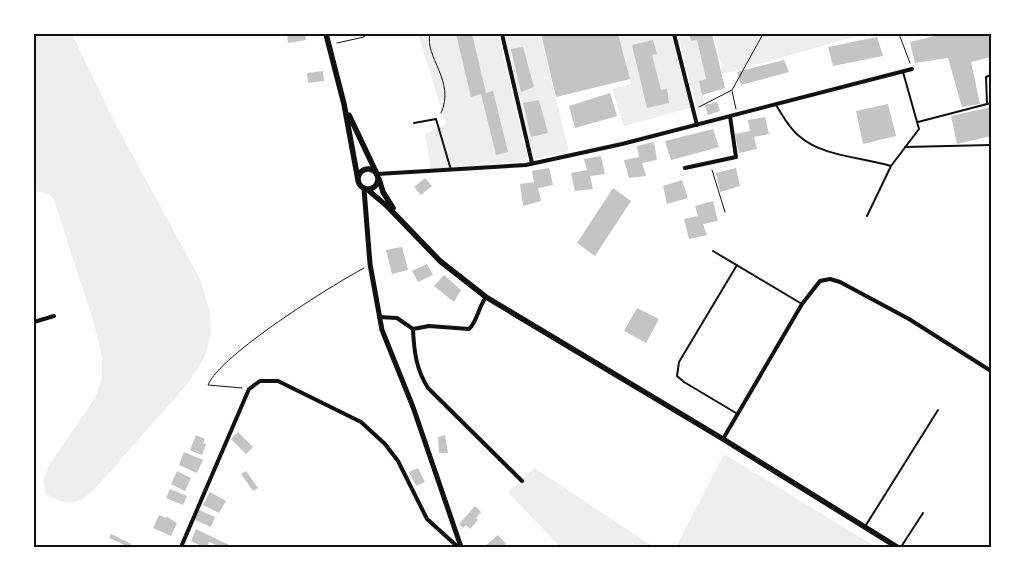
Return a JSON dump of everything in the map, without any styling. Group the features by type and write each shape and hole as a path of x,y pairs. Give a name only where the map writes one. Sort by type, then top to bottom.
{"main road":[{"path":"326,34 344,104 358,180 403,222 440,262 486,297 899,547"},
{"path":"344,104 377,174 383,192 403,222"},
{"path":"358,180 359,174 363,170 370,169 377,174"},
{"path":"366,189 376,186 377,174"}],"street":[{"path":"502,34 532,163"},
{"path":"674,34 697,125"},
{"path":"377,174 532,163 697,125 912,69"},
{"path":"685,168 711,164 736,157 730,116"},
{"path":"366,189 370,264 379,317 460,547"},
{"path":"722,439 802,304 820,281 830,279 840,282 909,320 991,371"},
{"path":"413,330 429,326 469,329 475,324 477,310 486,297"},
{"path":"34,322 54,316"},
{"path":"379,317 397,318 413,330 416,361 420,375 428,388 522,481"},
{"path":"181,547 249,389 260,381 278,381 361,422 385,444 398,461 427,519 460,547"}],"lane":[{"path":"866,216 892,166 919,128 903,72"},
{"path":"987,104 986,77 991,75"},
{"path":"918,122 991,103"},
{"path":"776,105 794,131 807,142 829,151 892,166"},
{"path":"414,123 436,119 451,170"},
{"path":"905,147 991,145"},
{"path":"713,251 802,304"},
{"path":"737,413 684,382 677,376 676,370 678,362 738,266"},
{"path":"864,527 938,410"},
{"path":"899,547 923,513"}],"path":[{"path":"337,43 364,38 366,34"},
{"path":"430,34 432,49 445,88 446,102 441,113"},
{"path":"693,109 732,90 763,34"},
{"path":"899,34 912,69"},
{"path":"732,90 738,114"},
{"path":"711,164 716,188 725,212"},
{"path":"246,395 242,388 208,384 211,376 225,362 271,328 338,282 370,264"}],"shaded area":[{"path":"34,34 72,34 114,121 200,279 210,312 211,333 205,356 189,382 94,490 82,499 71,502 60,501 46,494 43,481 49,465 95,398 102,378 102,358 93,320 54,200 49,194 34,191"},
{"path":"418,34 498,34 528,161 431,169 425,134 446,124"},
{"path":"505,34 540,34 569,151 534,159"},
{"path":"671,34 690,108 624,126 612,89 631,84 618,35"},
{"path":"678,34 689,34 691,41 697,40 706,79 699,81 705,105 696,106"},
{"path":"714,34 864,34 723,74"},
{"path":"724,454 876,547 676,547"},
{"path":"535,468 654,547 560,547 508,492"}],"building":[{"path":"287,34 305,34 306,40 288,43"},
{"path":"456,34 472,34 486,93 493,91 508,152 496,155 481,94 471,97"},
{"path":"541,34 599,34 599,36 618,34 630,79 556,97"},
{"path":"689,34 712,34 725,88 702,95 699,81 706,79 697,40 691,41"},
{"path":"943,34 991,34 991,57 971,62 980,104 962,107 948,58 915,63 910,42"},
{"path":"877,37 883,56 833,66 828,47"},
{"path":"653,40 657,54 652,55 661,90 667,89 669,103 647,108 632,45"},
{"path":"523,47 534,87 521,92 511,49"},
{"path":"784,60 789,72 741,85 737,72"},
{"path":"323,71 324,81 308,83 307,73"},
{"path":"610,93 617,116 575,128 569,106"},
{"path":"539,100 548,133 531,137 523,103"},
{"path":"717,102 720,111 708,115 705,105"},
{"path":"888,104 896,136 863,144 856,111"},
{"path":"991,107 991,136 957,144 951,116"},
{"path":"765,117 769,134 754,137 757,149 739,153 735,134 750,131 748,120"},
{"path":"713,129 719,147 671,160 665,141"},
{"path":"654,142 657,160 642,163 646,176 629,178 624,160 639,157 637,146"},
{"path":"601,156 605,174 590,176 593,189 575,191 571,173 587,170 584,159"},
{"path":"549,168 553,185 538,188 541,201 523,206 520,184 534,182 532,171"},
{"path":"736,168 740,186 720,192 716,173"},
{"path":"425,178 432,186 421,195 414,187"},
{"path":"682,180 688,198 667,204 663,186"},
{"path":"613,188 631,201 595,256 577,243"},
{"path":"713,201 718,221 703,224 707,235 689,239 684,219 698,216 695,206"},
{"path":"402,247 408,270 392,274 386,250"},
{"path":"427,264 433,275 418,282 412,271"},
{"path":"444,275 461,290 454,302 434,286"},
{"path":"637,308 659,319 646,343 624,331"},
{"path":"238,432 253,447 246,454 231,439"},
{"path":"196,435 205,439 203,443 206,444 202,455 190,450"},
{"path":"445,435 448,453 439,453 438,437"},
{"path":"184,452 203,460 197,473 179,465"},
{"path":"418,468 425,482 416,486 409,472"},
{"path":"177,471 191,478 185,491 171,484"},
{"path":"246,471 258,488 253,491 241,474"},
{"path":"170,489 187,496 183,505 166,498"},
{"path":"210,492 226,501 219,513 203,505"},
{"path":"475,506 481,512 476,518 478,520 470,529 466,525 463,528 459,524"},
{"path":"199,510 215,517 211,527 195,520"},
{"path":"159,515 166,518 166,516 177,523 171,536 153,528"},
{"path":"196,529 229,545 228,547 221,547 209,542 207,547 203,547 191,541"},
{"path":"111,534 131,544 129,547 109,538"},
{"path":"498,535 506,544 502,547 484,547"}]}
